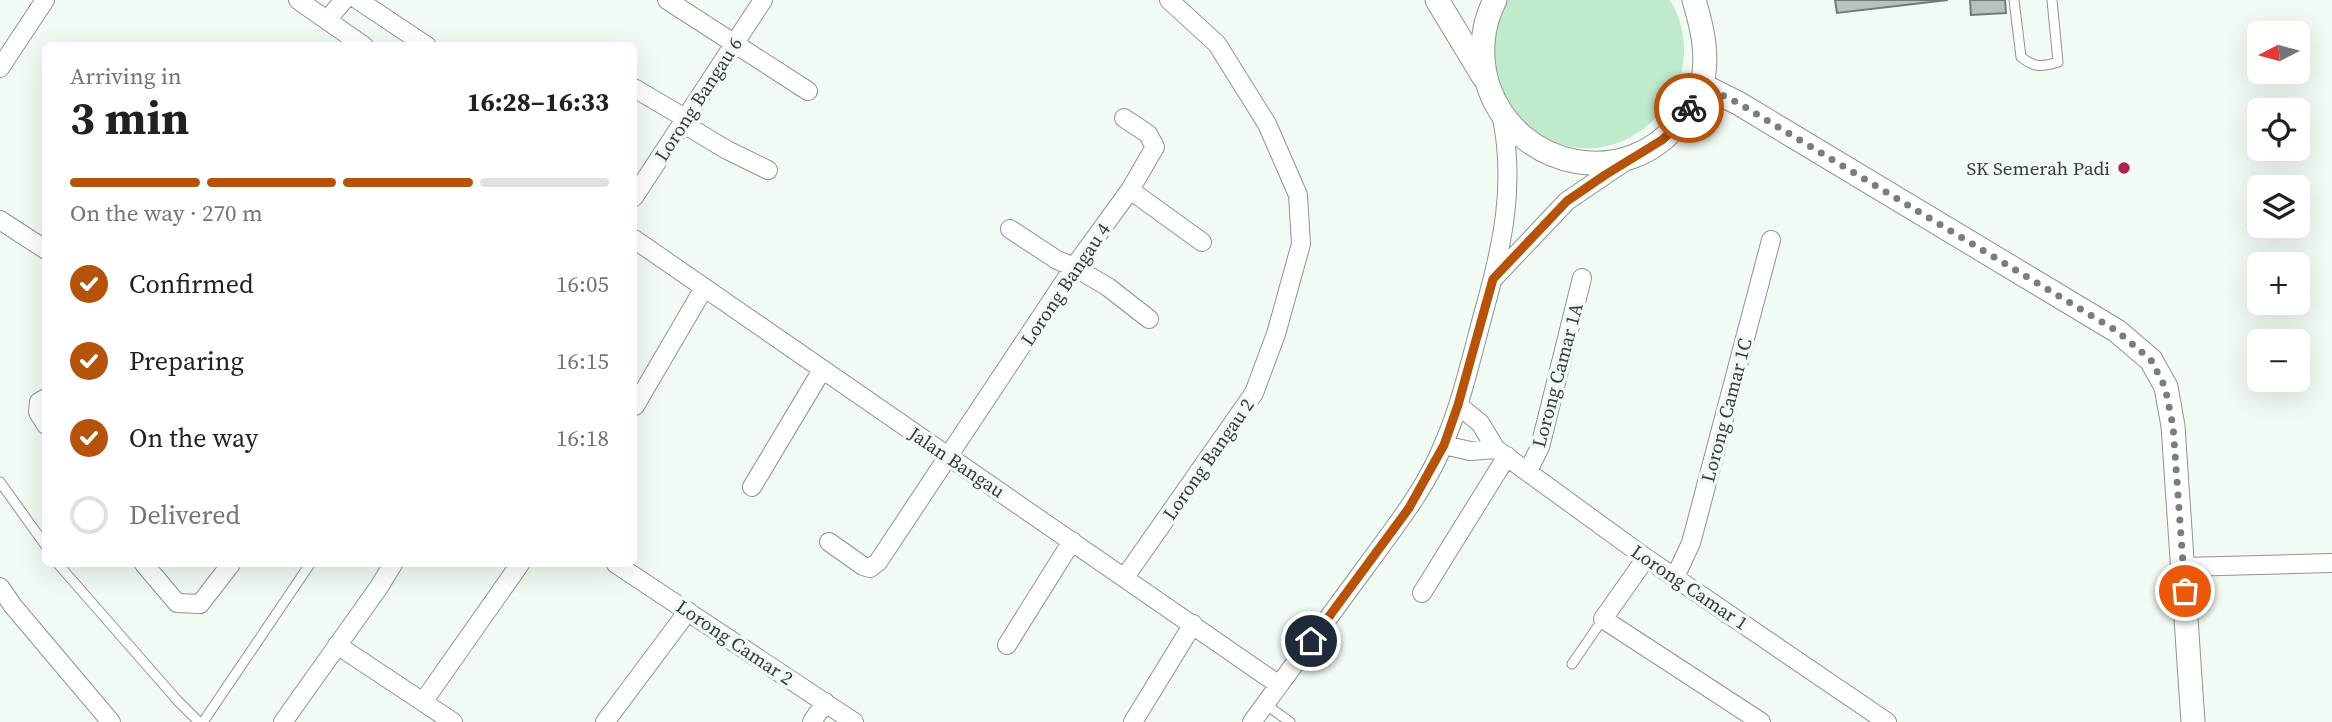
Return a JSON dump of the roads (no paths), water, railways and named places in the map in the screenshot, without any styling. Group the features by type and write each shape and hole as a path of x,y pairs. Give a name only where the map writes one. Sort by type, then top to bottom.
{"street":[{"path":"0,68 45,0"},
{"path":"298,0 358,42"},
{"path":"327,20 344,0"},
{"path":"358,0 421,42"},
{"path":"667,0 808,91"},
{"name":"Lorong Bangau 6","path":"637,192 763,0"},
{"name":"Lorong Bangau 2","path":"1125,577 1254,393 1276,334 1301,244 1298,195 1267,124 1217,44 1169,0"},
{"path":"1252,722 1409,508 1444,445 1458,405 1493,279 1509,189 1507,141 1501,113 1486,81 1437,0"},
{"path":"1486,81 1482,48 1485,28 1495,0"},
{"path":"1493,279 1567,201 1662,140 1676,127 1702,85 1705,43 1694,0"},
{"path":"1702,85 1738,103 2117,331 2151,360 2165,387 2173,426 2193,722"},
{"path":"637,90 727,150 768,170"},
{"path":"1501,113 1524,139 1567,160 1601,163 1635,156"},
{"name":"Lorong Bangau 4","path":"830,542 863,566 870,568 878,562 1074,267 1130,190 1155,147 1148,134 1124,118"},
{"path":"1130,190 1202,242"},
{"path":"0,220 42,247"},
{"path":"1010,229 1058,261 1108,287 1149,318"},
{"name":"Lorong Camar 1C","path":"1675,577 1691,543 1771,240"},
{"name":"Jalan Bangau","path":"637,241 1279,685"},
{"name":"Lorong Camar 1A","path":"1528,471 1540,447 1582,278"},
{"path":"637,403 705,288"},
{"path":"752,487 822,370"},
{"path":"42,400 39,402 38,412 42,418"},
{"name":"Lorong Camar 1","path":"1458,405 1480,423 1501,453 1646,558 1886,722"},
{"path":"1422,593 1501,453 1471,451 1444,445"},
{"path":"1007,645 1072,541"},
{"path":"1646,558 1603,619 1761,722"},
{"path":"2183,567 2332,563"},
{"path":"146,567 168,594 182,604 200,604 229,567"},
{"path":"283,722 391,567"},
{"path":"423,702 518,567"},
{"name":"Lorong Camar 2","path":"621,567 854,722"},
{"path":"0,587 111,722"},
{"path":"605,722 688,611"},
{"path":"1133,722 1193,624"},
{"path":"337,645 453,722"},
{"path":"812,722 825,702"}],"lane":[{"path":"2014,0 2021,58 2041,67 2058,62 2052,0"},
{"path":"0,482 42,540"},
{"path":"61,567 201,722 308,567"},
{"path":"1572,664 1603,619"},
{"path":"1265,704 1290,722"}],"place":[{"name":"SK Semerah Padi","path":"2124,168"}]}
